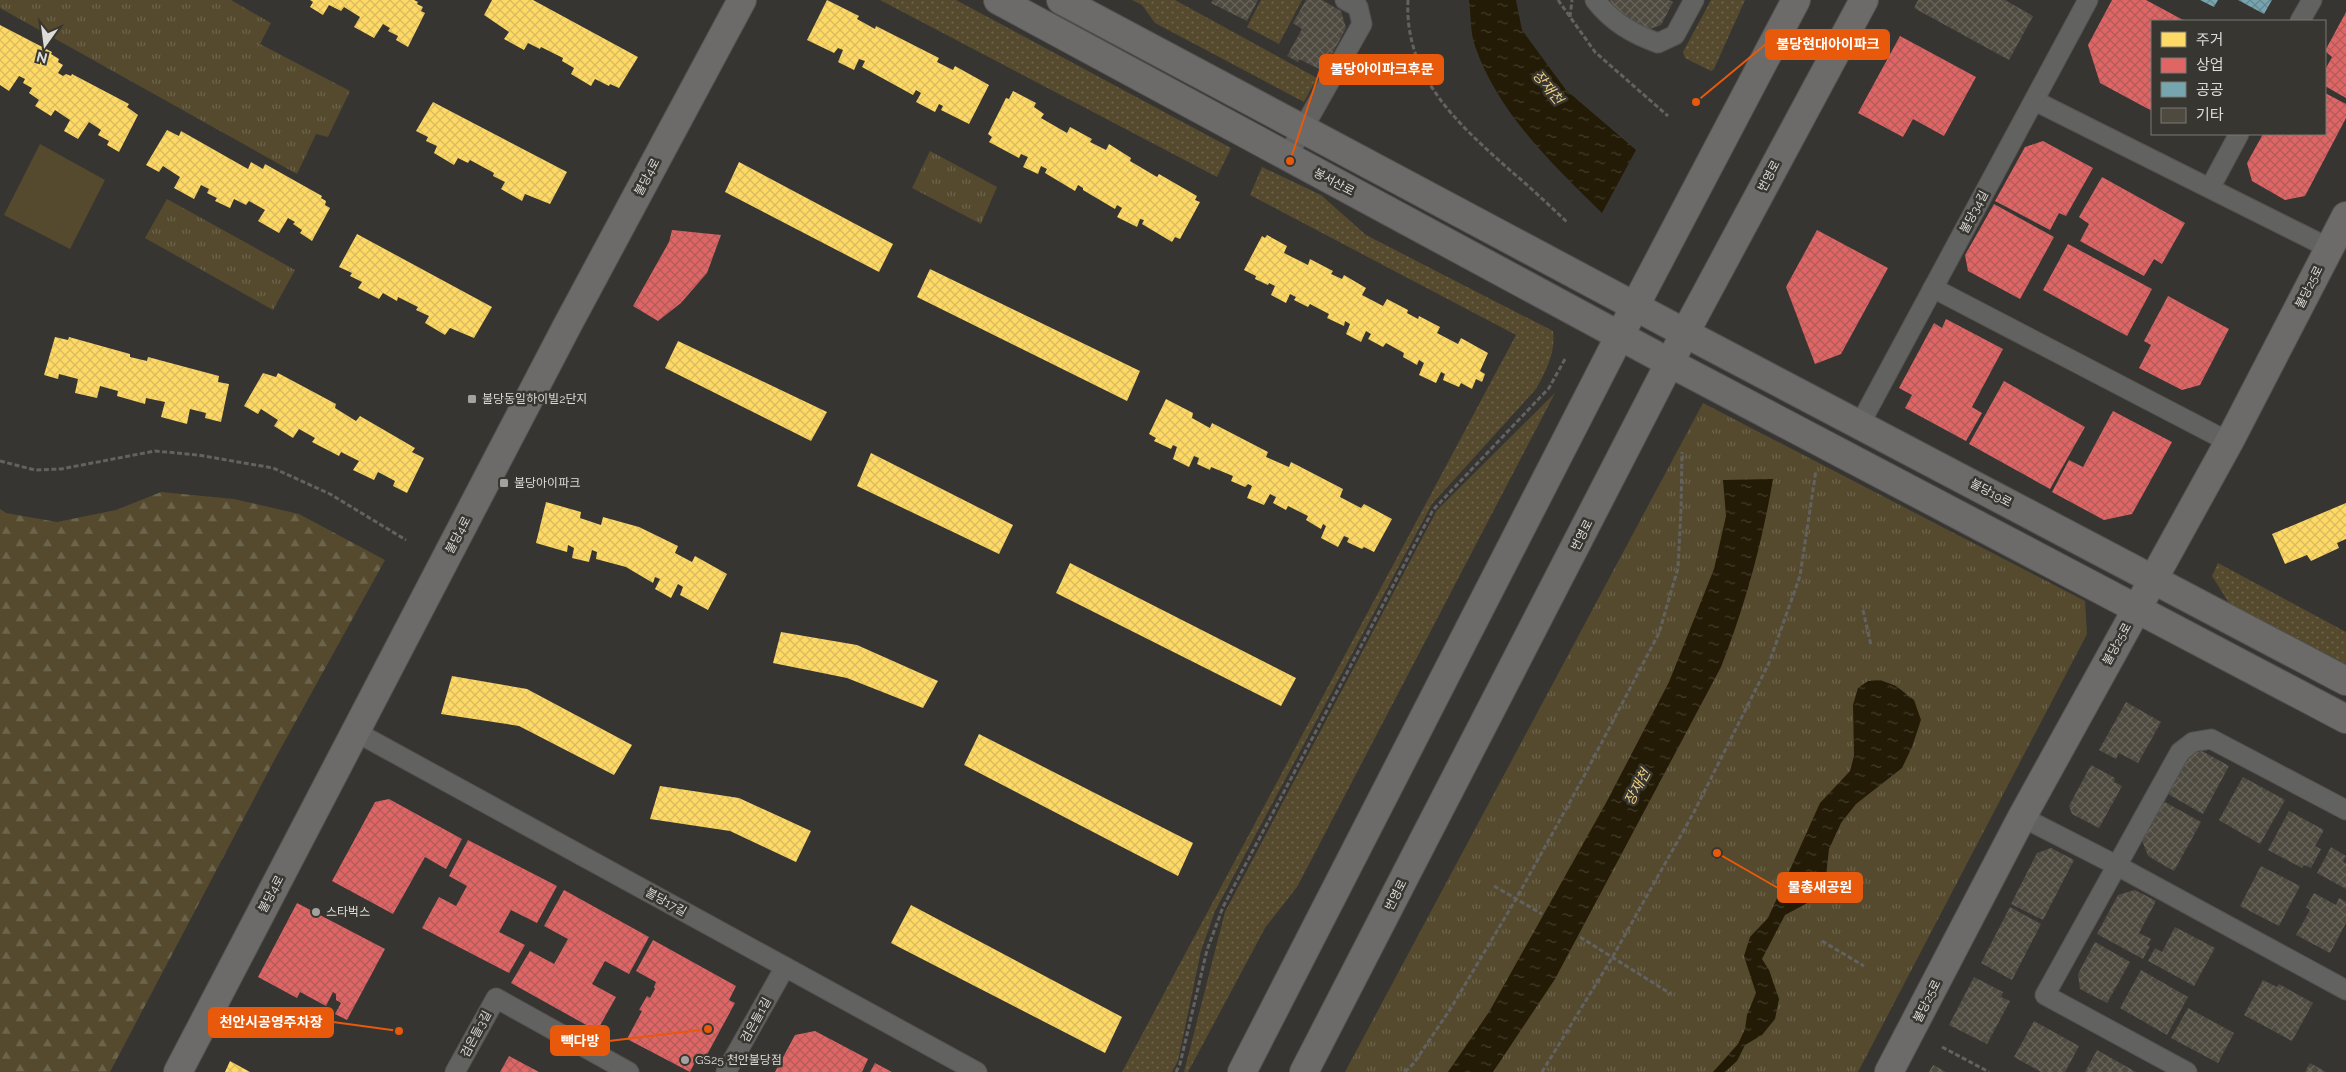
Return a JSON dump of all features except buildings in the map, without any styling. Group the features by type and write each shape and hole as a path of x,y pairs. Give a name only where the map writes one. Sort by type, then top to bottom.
{"street":[{"name":"불당4로","path":"178,1072 567,326 742,0"},
{"name":"봉서산로","path":"998,0 1670,363"},
{"path":"1061,0 1635,306"},
{"path":"1287,157 1362,24 1358,7 1345,0"},
{"path":"1595,0 1607,15 1637,35 1658,43 1675,35 1694,0"},
{"path":"1242,1072 1635,306 1796,0"},
{"name":"번영로","path":"1304,1072 1684,333 1864,0"},
{"name":"불당34길","path":"1860,424 2088,0"},
{"path":"2301,20 2312,0"},
{"path":"2035,101 2329,248"},
{"path":"2210,188 2238,135"},
{"name":"불당25로","path":"1889,1072 2022,817 2229,442 2346,216"},
{"path":"1933,288 2229,442"},
{"name":"불당19로","path":"1635,306 2346,681"},
{"path":"1670,363 2346,719"},
{"name":"불당17길","path":"356,732 977,1072"},
{"path":"2187,1072 2045,995 2180,752 2193,742 2211,740 2346,810"},
{"path":"2022,817 2116,865 2346,990"},
{"name":"검은들1길","path":"726,1072 785,967"},
{"name":"검은들3길","path":"455,1072 496,998 629,1072"}],"path":[{"path":"1408,0 1407,20 1419,64 1446,109 1479,142 1568,223"},
{"path":"1558,0 1596,52 1668,116"},
{"path":"1570,18 1572,0"},
{"path":"1176,1072 1180,1064 1207,950 1223,907 1433,510 1549,388 1565,358"},
{"path":"0,461 35,470 61,469 155,451 198,455 273,468 330,494 406,540"},
{"path":"1405,1072 1414,1063 1451,1008 1516,899 1582,780 1659,633 1678,568 1682,452"},
{"path":"1542,1072 1612,958 1694,812 1769,663 1800,576 1816,470"},
{"path":"1863,610 1870,645"},
{"path":"1494,886 1542,914"},
{"path":"1580,937 1671,994"},
{"path":"1822,941 1864,966"},
{"path":"1942,1047 1990,1072"}],"green space":[{"path":"0,0 231,0 271,23 260,44 350,91 328,137 316,134 297,174 0,8"},
{"path":"880,0 956,0 1231,148 1217,177"},
{"path":"1132,0 1175,0 1317,78 1304,102 1155,23 1142,5"},
{"path":"1261,0 1302,0 1279,44 1247,27"},
{"path":"1711,0 1745,0 1714,69 1711,71 1685,58 1683,52"},
{"path":"40,144 105,180 70,249 4,215"},
{"path":"930,151 997,187 981,224 912,188"},
{"path":"1262,167 1321,195 1366,235 1553,331 1552,354 1536,389 1432,504 1215,911 1201,951 1178,1061 1172,1072 1122,1072 1516,335 1250,195"},
{"path":"167,199 295,270 273,310 145,238"},
{"path":"1555,393 1297,887 1265,928 1188,1072 1184,1072 1225,912 1437,510"},
{"path":"1703,403 2085,601 2087,634 1858,1072 1345,1072"},
{"path":"161,492 234,499 299,514 385,560 276,757 110,1072 0,1072 0,509 6,513 57,522 116,510"},
{"path":"2218,563 2346,632 2346,664 2229,603 2212,576"}],"water":[{"name":"장재천","path":"1469,0 1516,0 1522,30 1566,90 1636,150 1602,213 1546,157 1512,116 1498,94 1485,70 1473,41"},
{"name":"장재천","path":"1773,479 1764,527 1752,574 1738,621 1721,667 1555,979 1493,1072 1448,1072 1489,1012 1607,801 1669,682 1714,569 1726,516 1723,480"},
{"path":"1880,680 1896,686 1914,700 1921,720 1912,747 1902,768 1856,804 1841,823 1829,849 1826,876 1813,900 1785,915 1762,959 1769,970 1779,999 1775,1019 1762,1035 1745,1045 1737,1061 1725,1072 1713,1072 1738,1044 1745,1029 1747,1015 1756,993 1744,956 1750,937 1768,918 1820,803 1850,771 1854,756 1853,705 1858,688 1868,681"}],"place":[{"name":"불당현대아이파크","path":"1696,102"},
{"name":"불당아이파크후문","path":"1290,161"},
{"name":"불당동일하이빌2단지","path":"472,399"},
{"name":"불당아이파크","path":"504,483"},
{"name":"물총새공원","path":"1717,853"},
{"name":"스타벅스","path":"316,912"},
{"name":"빽다방","path":"708,1029"},
{"name":"천안시공영주차장","path":"399,1031"},
{"name":"GS25 천안불당점","path":"685,1060"}]}
